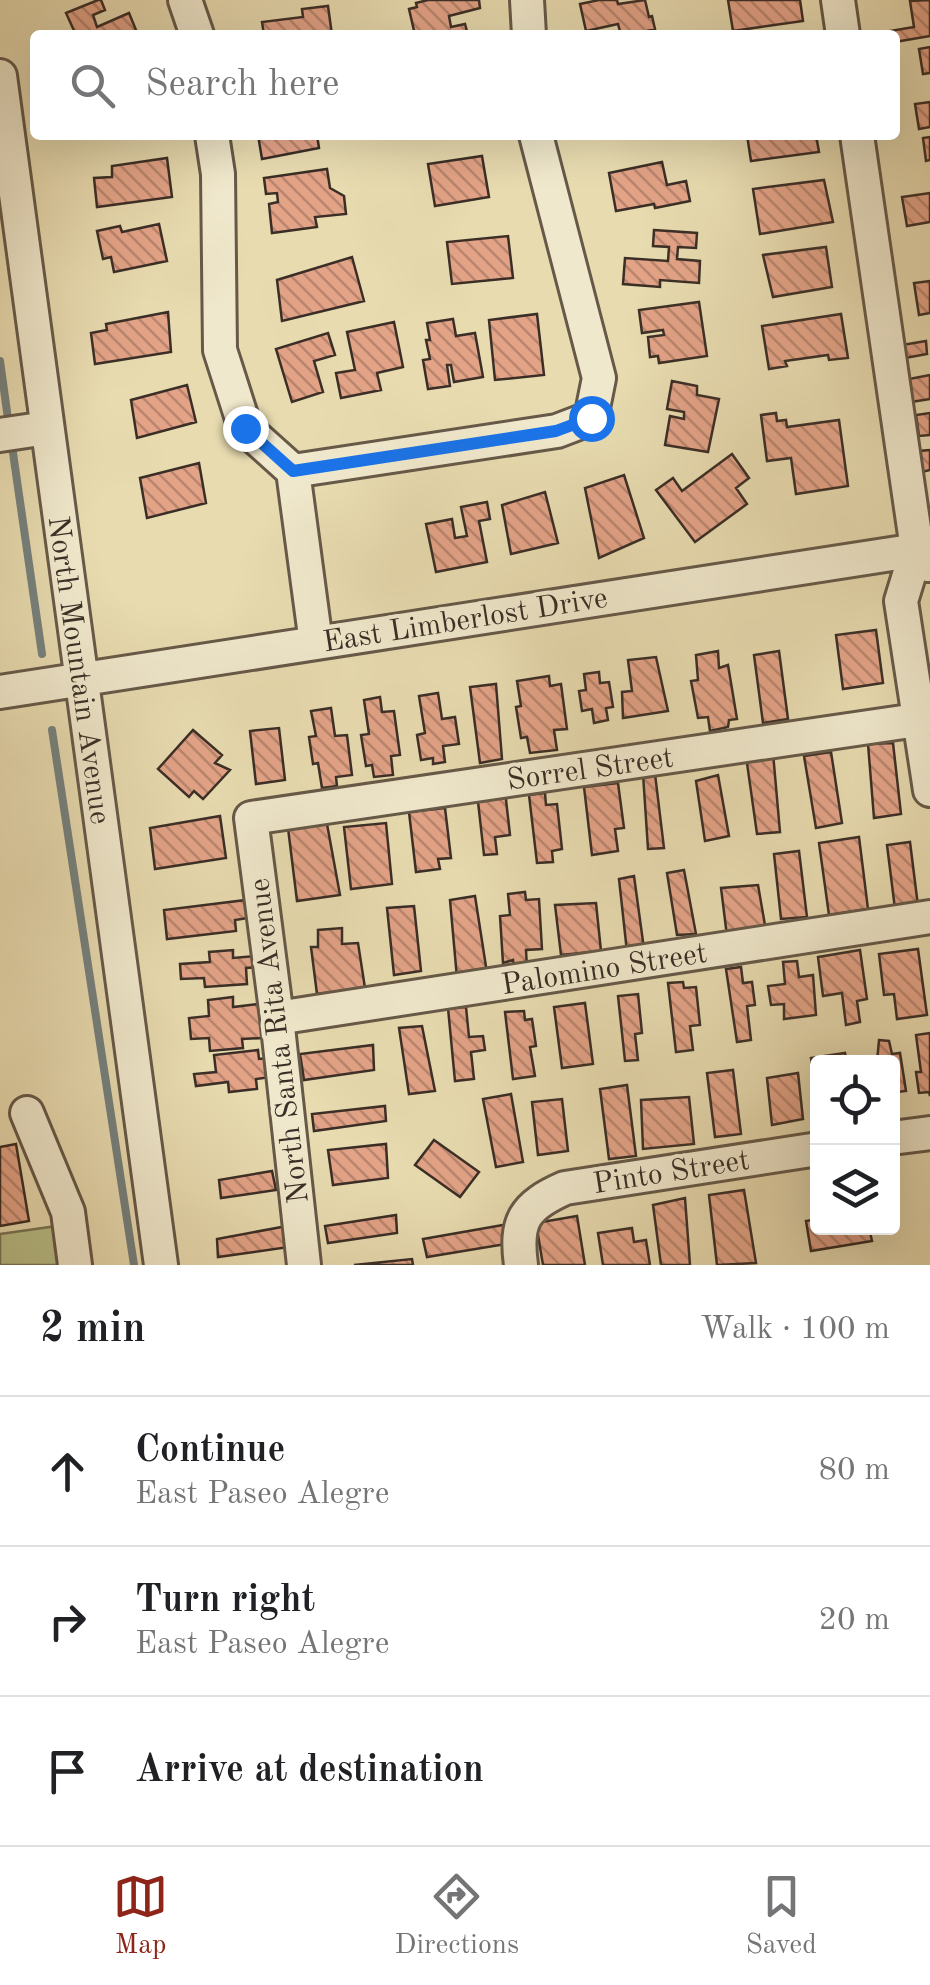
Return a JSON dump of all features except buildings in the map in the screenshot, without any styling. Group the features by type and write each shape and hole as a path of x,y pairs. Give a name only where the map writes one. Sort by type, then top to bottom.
{"street":[{"path":"184,0 194,30"},
{"path":"527,0 529,30"},
{"path":"838,0 842,30"},
{"name":"North Mountain Avenue","path":"0,76 23,431 82,680 161,1265"},
{"path":"213,140 218,174 220,350 245,428 293,471 316,642"},
{"path":"293,471 556,431 591,418 599,378 537,140"},
{"path":"858,140 926,555 901,601 924,719 930,790"},
{"name":"East Limberlost Drive","path":"0,692 316,642 926,555"},
{"name":"Sorrel Street","path":"251,818 924,719"},
{"name":"North Santa Rita Avenue","path":"251,818 304,1265"},
{"name":"Palomino Street","path":"277,1018 930,917"},
{"path":"27,1113 68,1212 75,1265"},
{"path":"900,1137 930,1133"},
{"name":"Pinto Street","path":"522,1265 518,1244 524,1216 542,1198 565,1188 810,1150"}],"green space":[{"path":"57,1226 63,1265 0,1265 0,1234"}],"waterway":[{"path":"0,361 9,426"},
{"path":"11,439 42,654"},
{"path":"52,730 134,1265"}],"route":[{"path":"245,428 293,471 556,431 591,418"}]}
